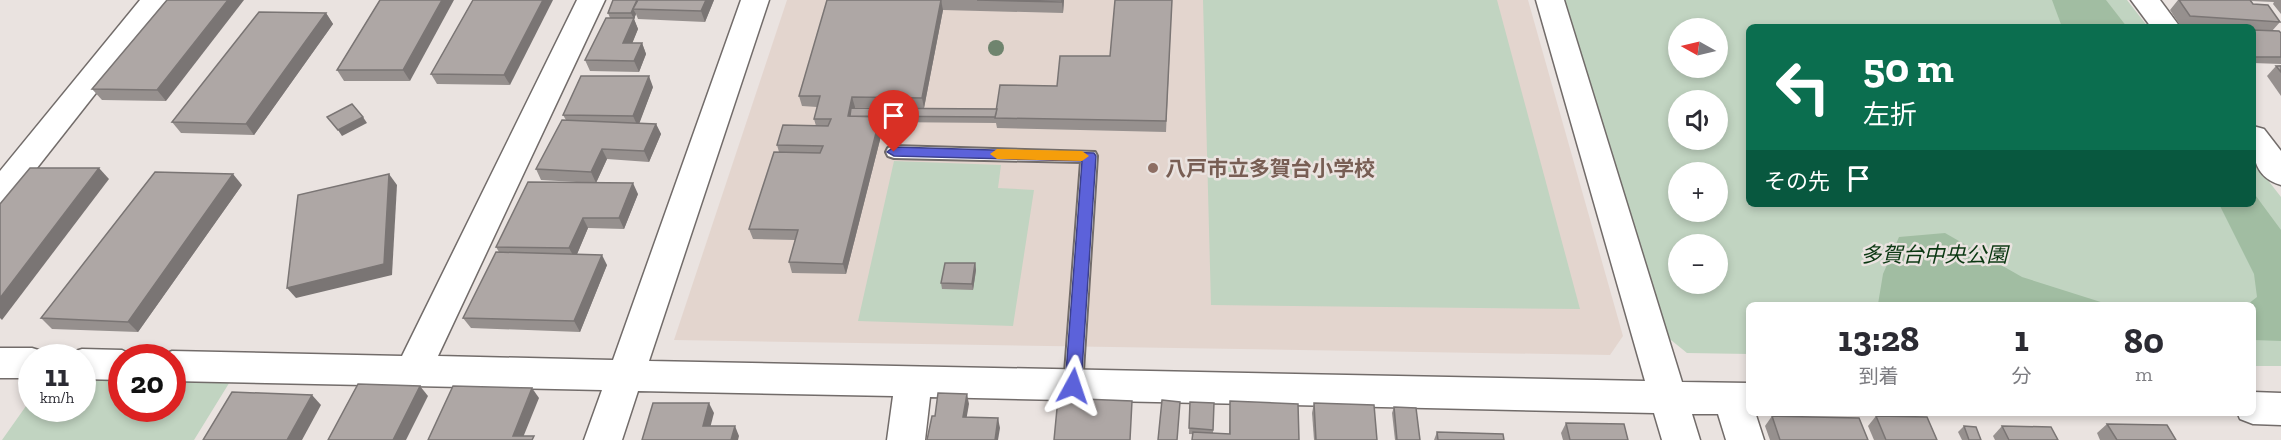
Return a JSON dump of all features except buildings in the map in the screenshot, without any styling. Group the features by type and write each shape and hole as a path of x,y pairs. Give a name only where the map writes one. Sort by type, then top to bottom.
{"street":[{"path":"0,194 39,142 155,0"},
{"path":"413,370 591,0"},
{"path":"603,440 755,0"},
{"path":"1550,0 1681,440"},
{"path":"2145,0 2164,24"},
{"path":"2256,141 2281,173"},
{"path":"0,363 18,363"},
{"path":"186,366 1740,399 1745,440"},
{"path":"906,440 914,383"},
{"path":"2256,408 2281,409"}],"lane":[{"path":"894,152 1089,156 1073,386"}],"shaded area":[{"name":"八戸市立多賀台小学校","path":"787,0 1528,0 1623,336 1610,355 674,340"}],"green space":[{"path":"1203,0 1497,0 1580,309 1211,305"},
{"name":"多賀台中央公園","path":"1563,0 2127,0 2146,24 1746,24 1746,207 2256,207 2256,165 2281,197 2281,366 2256,366 2256,302 1746,302 1746,354 1687,353 1666,336"},
{"path":"2052,0 2106,0 2125,24 2061,24"},
{"path":"894,161 1001,165 998,188 1034,190 1013,326 858,321"},
{"path":"2256,196 2281,230 2281,341 2256,340 2256,302 2251,302 2257,297 2254,274 2220,207 2256,207"},
{"path":"1945,233 2022,277 2101,302 1878,302 1883,274 1899,237"},
{"path":"96,364 108,365 108,422 186,422 186,366 239,367 194,440 2,440 18,417 18,422 96,422"}],"slow traffic":[{"path":"997,154 1082,156"}],"place":[{"name":"八戸市立多賀台小学校","path":"1153,168"}],"route":[{"path":"894,152 1089,156 1073,386"}]}
